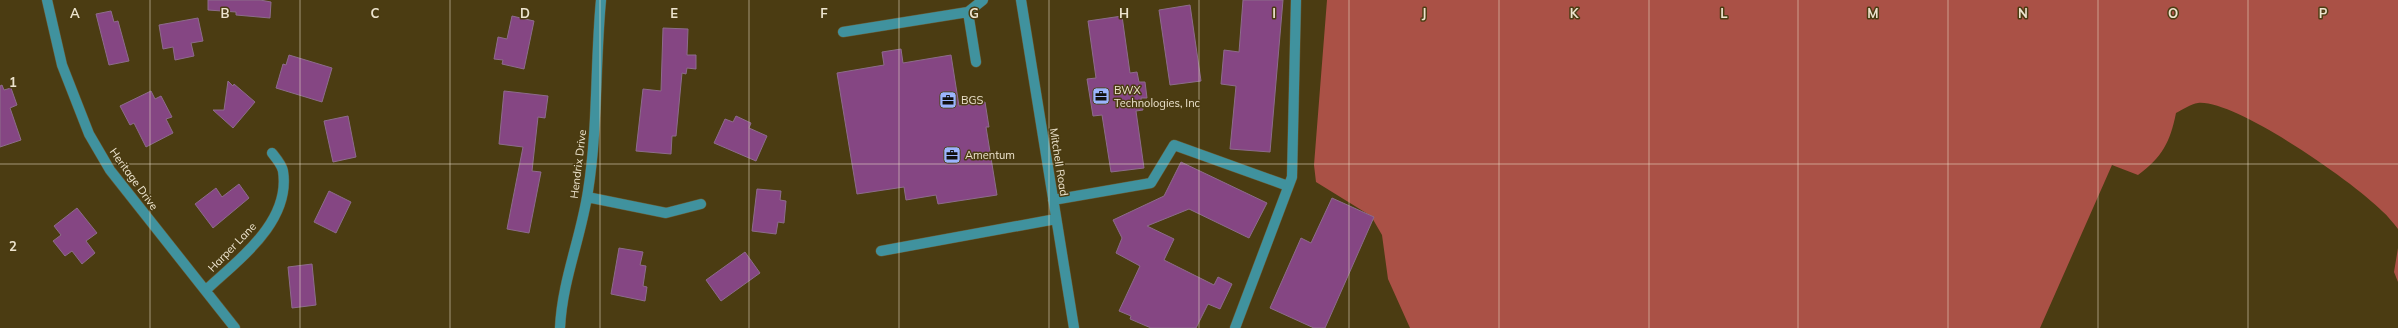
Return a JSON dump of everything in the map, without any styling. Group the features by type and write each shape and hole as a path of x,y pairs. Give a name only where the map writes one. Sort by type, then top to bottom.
{"street":[{"name":"Heritage Drive","path":"47,0 62,65 89,134 110,170 235,328"},
{"name":"Hendrix Drive","path":"560,328 566,279 587,197 596,111 600,0"},
{"path":"843,32 968,12 984,0"},
{"name":"Mitchell Road","path":"1021,0 1074,328"},
{"path":"1235,328 1292,177 1296,0"},
{"path":"968,12 976,62"},
{"path":"1053,200 1151,183 1174,145 1288,186"},
{"name":"Harper Lane","path":"206,290 256,242 278,212 283,197 283,170 272,153"},
{"path":"587,197 666,214 701,204"},
{"path":"881,251 1056,219"}],"shaded area":[{"path":"1327,0 2398,0 2398,229 2368,198 2322,163 2294,145 2239,114 2215,105 2198,103 2176,113 2171,133 2164,148 2153,162 2138,175 2112,165 2040,328 1410,328 1388,279 1382,235 1371,216 1316,182 1314,165"},
{"path":"2398,248 2398,282 2394,272"}],"building":[{"path":"208,0 260,0 271,2 270,18 236,15 236,12 208,10"},
{"path":"1243,0 1283,0 1270,152 1230,149 1236,86 1221,84 1224,50 1239,52"},
{"path":"1190,5 1201,81 1170,85 1159,10"},
{"path":"111,11 114,22 118,21 129,61 109,65 96,14"},
{"path":"512,16 534,21 524,69 502,64 503,60 494,59 498,37 507,39"},
{"path":"1122,16 1130,73 1137,72 1139,82 1145,82 1147,98 1141,98 1143,110 1136,111 1144,168 1111,172 1102,115 1093,116 1087,79 1096,78 1088,21"},
{"path":"198,18 203,41 191,43 194,56 175,60 173,47 163,49 159,25"},
{"path":"663,28 688,29 687,55 696,55 696,69 687,68 686,74 682,73 676,136 672,136 671,154 636,151 643,89 661,91"},
{"path":"901,49 903,63 951,55 959,106 985,102 989,127 986,127 997,195 938,204 936,195 906,200 904,187 857,194 837,73 884,65 882,52"},
{"path":"289,55 332,68 322,102 276,88 283,64 286,65"},
{"path":"228,81 233,86 234,84 255,102 233,128 213,110 224,110"},
{"path":"2,85 4,90 11,88 17,105 10,108 21,140 0,147 0,86"},
{"path":"151,91 155,99 161,96 172,117 166,119 173,133 146,147 134,123 130,125 120,106"},
{"path":"504,91 548,96 545,118 538,117 532,171 541,172 529,233 507,229 523,147 499,144"},
{"path":"348,116 356,157 333,162 324,121"},
{"path":"736,116 751,123 749,128 767,136 756,161 714,143 725,119 733,122"},
{"path":"1181,162 1267,203 1249,238 1189,209 1147,226 1174,239 1164,260 1214,285 1218,277 1232,284 1220,309 1208,304 1196,328 1151,328 1130,319 1131,316 1119,311 1140,266 1116,253 1122,238 1113,220 1164,196"},
{"path":"239,184 249,198 213,228 195,204 216,188 222,197"},
{"path":"757,189 781,191 780,200 786,201 784,223 778,222 776,234 752,231"},
{"path":"329,191 351,202 336,233 314,222"},
{"path":"1332,198 1374,217 1325,328 1314,328 1270,308 1301,238 1311,243"},
{"path":"77,208 97,233 86,241 95,253 82,264 72,251 65,256 53,241 61,235 54,226"},
{"path":"619,248 643,252 640,265 646,266 643,286 647,287 645,301 611,294"},
{"path":"745,252 760,273 721,301 706,280"},
{"path":"312,264 316,305 292,308 288,267"}],"place":[{"name":"BWX Technologies, Inc","path":"1101,96"},
{"name":"BGS","path":"948,100"},
{"name":"Amentum","path":"952,155"}]}
